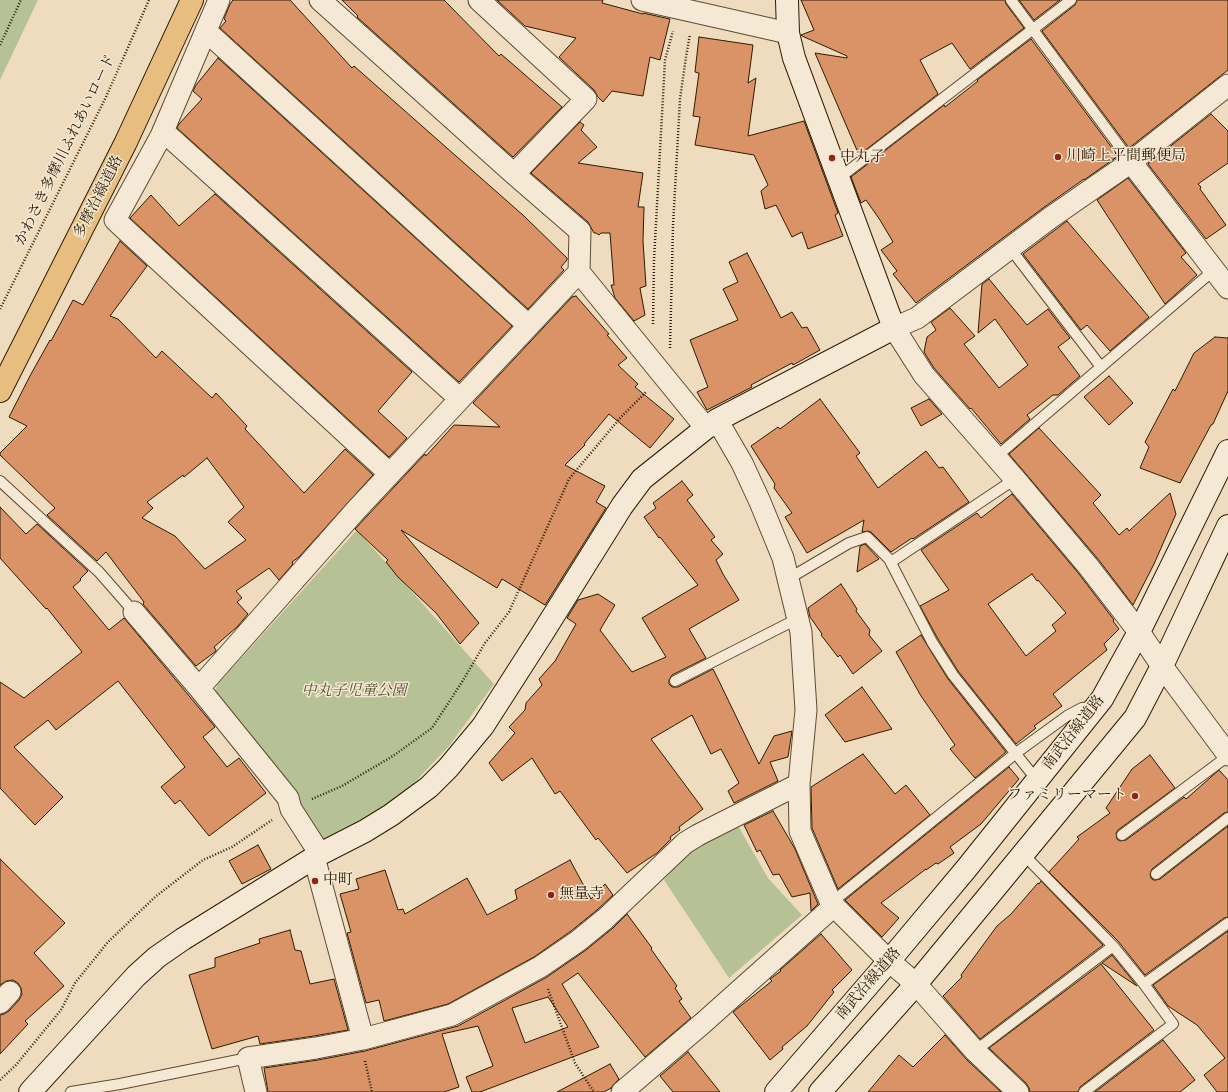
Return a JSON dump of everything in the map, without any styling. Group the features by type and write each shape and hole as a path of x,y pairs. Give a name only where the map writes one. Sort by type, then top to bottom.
{"main road":[{"name":"多摩沿線道路","path":"0,391 126,144 192,0"}],"street":[{"path":"219,0 163,131 115,220 390,474"},
{"path":"320,0 514,174 580,231 579,272 662,374 711,424 742,463 783,558 801,632 806,710 800,784 800,830 833,905 889,961 916,984 976,1051 1018,1092"},
{"path":"479,0 586,99 514,174"},
{"path":"642,0 788,34"},
{"path":"787,0 788,34 794,58 894,328 924,375 1015,479 1088,566 1139,632 1162,666 1228,755"},
{"path":"206,32 529,326"},
{"path":"30,1092 136,976 157,957 183,939 317,856 391,816 429,787 448,768 483,726 622,506 642,479 711,424 894,328 917,318 1050,218 1131,162 1228,85"},
{"path":"163,131 460,399"},
{"path":"1131,162 1228,288"},
{"path":"200,688 357,509 579,272"},
{"name":"南武沿線道路","path":"776,1092 966,869 1102,699 1139,632 1228,451"},
{"path":"820,1092 916,984 1135,718 1162,666 1228,526"},
{"path":"134,612 200,688 288,798 291,809 317,856 362,1039"},
{"path":"256,1092 248,1058 316,1048 362,1039 452,1015 540,967 578,941 605,919 685,843 800,784"},
{"path":"622,1092 703,1023 833,905"}],"lane":[{"path":"1011,0 1131,162"},
{"path":"839,178 1071,0"},
{"path":"1010,248 1100,367"},
{"path":"996,457 1214,270"},
{"path":"891,562 1015,479"},
{"path":"0,481 99,572 134,612"},
{"path":"788,579 849,543 867,537 891,562 932,642 953,675 1032,774 1039,777"},
{"path":"675,681 797,619"},
{"path":"833,905 1016,753 1067,716 1082,708 1096,706"},
{"path":"1122,835 1228,755"},
{"path":"1156,874 1228,818"},
{"path":"1023,854 1113,946 1144,984 1173,1024 1084,1092"},
{"path":"1144,984 1228,923"},
{"path":"976,1051 1113,946"},
{"path":"71,1092 120,1084 248,1058"}],"path":[{"path":"0,44 21,0"},
{"name":"かわさき多摩川ふれあいロード","path":"0,309 106,97 149,0"},
{"path":"648,356 652,338 665,60 687,10"},
{"path":"0,1080 16,1065 61,1010 75,983 108,942 155,897 203,860 232,847 291,809 342,786 393,756 432,728 485,643 509,612 568,478 621,417 662,374 670,353 673,226 680,99 686,58 687,10"},
{"path":"540,967 575,1063 594,1092"},
{"path":"362,1039 372,1092"}],"green space":[{"path":"0,0 38,0 0,80"},
{"name":"中丸子児童公園","path":"357,530 494,684 450,745 412,785 367,819 322,840 215,694 217,685"},
{"path":"737,824 768,878 802,915 729,978 664,880 691,848"}],"building":[{"path":"233,0 290,0 352,68 354,66 524,216 567,258 561,267 564,270 528,309 220,28 226,21 224,19"},
{"path":"342,0 444,0 499,56 501,54 562,107 513,157 357,17 358,16"},
{"path":"497,0 603,0 602,3 643,14 670,19 660,60 650,57 643,96 612,91 603,102 594,90 559,57 576,38 525,26"},
{"path":"801,0 1005,0 1006,4 1024,28 970,69 952,43 920,60 938,94 859,155 815,53 847,58 847,56 801,35 814,30"},
{"path":"1019,0 1060,0 1034,20"},
{"path":"1077,0 1228,0 1228,70 1129,148 1042,31 1075,5"},
{"path":"699,37 753,45 748,83 756,78 748,136 804,121 838,213 835,215 843,236 808,249 802,232 792,237 776,205 765,209 761,191 768,185 754,155 695,145 700,117 693,116 699,73 695,72"},
{"path":"1031,39 1118,156 1043,208 916,303 893,274 897,271 881,250 893,242 866,200 861,203 851,177 944,105 945,107 978,81 977,80"},
{"path":"218,58 512,326 459,382 177,128 202,99 193,91 196,85"},
{"path":"1211,114 1228,131 1228,163 1198,184 1226,225 1206,239 1148,164"},
{"path":"580,122 584,125 581,130 597,147 578,163 643,173 638,207 644,207 643,241 646,286 640,288 645,315 634,321 615,298 611,285 614,285 610,233 601,233 599,235 594,233 588,222 531,173"},
{"path":"1128,178 1186,253 1181,257 1197,275 1165,304 1097,200"},
{"path":"215,194 412,372 378,411 407,438 389,457 130,218 151,195 179,226"},
{"path":"1067,221 1149,317 1110,351 1087,325 1081,330 1023,254"},
{"path":"120,241 147,266 110,316 118,319 156,358 162,351 212,398 216,393 247,426 245,429 304,493 345,449 373,475 299,557 292,562 293,564 279,580 269,568 236,591 242,598 237,602 248,614 238,626 214,647 216,651 196,666 143,604 144,602 106,552 97,561 47,515 55,508 0,455 0,453 27,426 9,417 31,374 73,300 83,305","holes":["207,458 244,507 228,522 246,540 205,569 175,536 142,518 153,508 147,502 183,475 184,477"]},
{"path":"747,253 781,318 792,312 802,328 807,327 820,350 793,365 792,363 751,385 752,387 707,410 697,392 708,387 690,340 738,320 723,289 738,282 729,262"},
{"path":"989,279 1027,325 1048,309 1070,338 1058,347 1080,376 1058,395 1053,395 1027,415 1030,419 1001,444 971,408 970,409 934,368 924,352 927,337 936,330 931,322 950,308 975,336 964,344 999,388 1028,365 995,319 978,333 982,284"},
{"path":"576,296 609,334 607,335 627,358 618,365 638,384 635,387 674,419 650,448 609,414 584,444 585,445 565,465 605,486 596,502 606,508 545,605 502,579 497,588 401,530 479,623 460,644 436,613 398,577 386,562 388,560 355,529 454,425 500,427 473,403 572,297"},
{"path":"1215,337 1228,338 1228,391 1213,424 1211,425 1180,483 1140,468 1149,447 1145,442 1173,389 1175,391 1194,353"},
{"path":"1109,376 1133,403 1109,425 1084,397"},
{"path":"820,399 860,453 856,456 878,488 926,451 939,468 943,467 969,502 891,552 871,532 862,532 864,520 807,553 785,517 792,513 774,488 775,484 751,446 778,427 780,429"},
{"path":"929,399 942,414 921,426 911,408"},
{"path":"1039,428 1101,495 1093,503 1119,535 1127,528 1129,531 1170,493 1176,514 1154,564 1133,605 1098,559 1009,454"},
{"path":"682,481 693,495 687,500 715,537 711,540 723,554 716,560 739,600 689,629 706,658 672,675 669,680 669,684 672,687 678,687 713,669 759,764 774,736 792,731 788,757 770,762 778,781 734,803 728,791 739,783 721,749 711,754 692,715 651,739 703,809 679,827 680,830 670,837 671,839 657,853 627,873 598,838 596,840 560,791 555,794 532,758 502,781 489,763 515,733 509,727 525,710 526,703 542,685 539,679 555,661 576,624 567,618 578,600 598,594 615,605 600,630 632,672 666,657 642,618 698,585 660,537 659,538 644,517 656,508 653,503"},
{"path":"1012,494 1079,574 1114,620 1113,621 1119,629 1104,644 1107,650 1053,694 1062,706 1034,726 1036,728 1016,744 958,671 920,606 949,590 921,550 977,513 981,518","holes":["1032,574 1037,581 1038,580 1066,613 1052,625 1056,631 1026,656 988,604"]},
{"path":"0,507 26,534 37,524 88,571 73,587 109,630 124,618 215,727 203,737 227,767 239,758 266,793 209,836 180,800 175,804 161,787 185,767 118,681 56,730 48,720 14,747 63,797 35,825 0,788 0,682 24,698 82,652 47,608 46,609 0,558"},
{"path":"865,544 879,559 857,572 860,546"},
{"path":"841,584 857,609 856,611 870,630 869,635 882,651 853,674 840,655 838,657 821,635 822,634 810,617 808,608"},
{"path":"921,635 948,679 1006,752 975,778 950,749 955,745 921,696 896,652"},
{"path":"862,687 892,729 845,742 825,715"},
{"path":"863,754 895,794 906,785 930,815 838,889 812,828 811,787"},
{"path":"1150,755 1175,788 1118,830 1116,833 1117,839 1120,841 1126,840 1184,797 1186,799 1219,770 1228,780 1228,812 1224,813 1152,869 1150,874 1153,880 1160,879 1228,826 1228,917 1224,918 1145,975 1118,941 1049,872 1079,839 1077,837 1110,813 1106,808 1132,769"},
{"path":"1009,767 1019,779 981,824 950,847 954,853 938,864 936,863 926,869 881,903 899,918 882,937 845,900"},
{"path":"773,811 795,849 818,904 811,911 810,893 792,897 779,874 773,875 760,850 757,852 744,825"},
{"path":"258,845 271,869 242,884 229,861"},
{"path":"0,859 65,923 34,953 64,986 25,1021 28,1024 0,1054 0,1015 9,1011 19,1000 22,994 18,983 13,980 6,981 0,985"},
{"path":"570,860 591,899 605,884 613,895 571,931 534,957 448,1004 384,1021 379,1000 366,1003 347,933 351,932 340,894 359,889 356,879 385,870 398,910 403,909 405,914 467,878 487,915 517,899 515,890"},
{"path":"1041,881 1103,945 980,1039 943,996 962,977 961,975 997,926 1011,914"},
{"path":"627,914 677,986 675,988 682,999 679,1001 691,1018 645,1057 578,973 562,984 599,1047 480,1092 472,1092 466,1077 493,1066 478,1026 442,1034 459,1087 444,1092 268,1092 264,1068 365,1051 458,1026 547,977 586,950 613,928","holes":["548,997 568,1027 525,1043 512,1008"]},
{"path":"290,930 295,950 301,951 310,984 334,979 348,1030 260,1044 258,1036 212,1049 189,975 215,967 215,958 260,943 259,939"},
{"path":"1228,931 1228,1092 1217,1092 1204,1075 1225,1058 1197,1025 1168,1006 1153,985"},
{"path":"821,934 852,970 832,990 834,992 807,1026 782,1047 783,1049 770,1060 733,1012 772,981 770,979 781,971 780,970"},
{"path":"1112,955 1137,986 1102,963"},
{"path":"1101,964 1154,1030 1080,1087 1078,1092 1030,1092 1026,1083 989,1048"},
{"path":"945,1035 967,1060 1001,1092 868,1092 899,1055 913,1067"},
{"path":"1163,1040 1195,1080 1180,1092 1095,1092"},
{"path":"688,1052 720,1092 673,1092 660,1076"},
{"path":"610,1064 619,1079 611,1088 604,1092 557,1092"}],"place":[{"name":"川崎上平間郵便局","path":"1058,157"},
{"name":"中丸子","path":"832,158"},
{"name":"ファミリーマート","path":"1135,796"},
{"name":"中町","path":"315,881"},
{"name":"無量寺","path":"551,895"}]}
